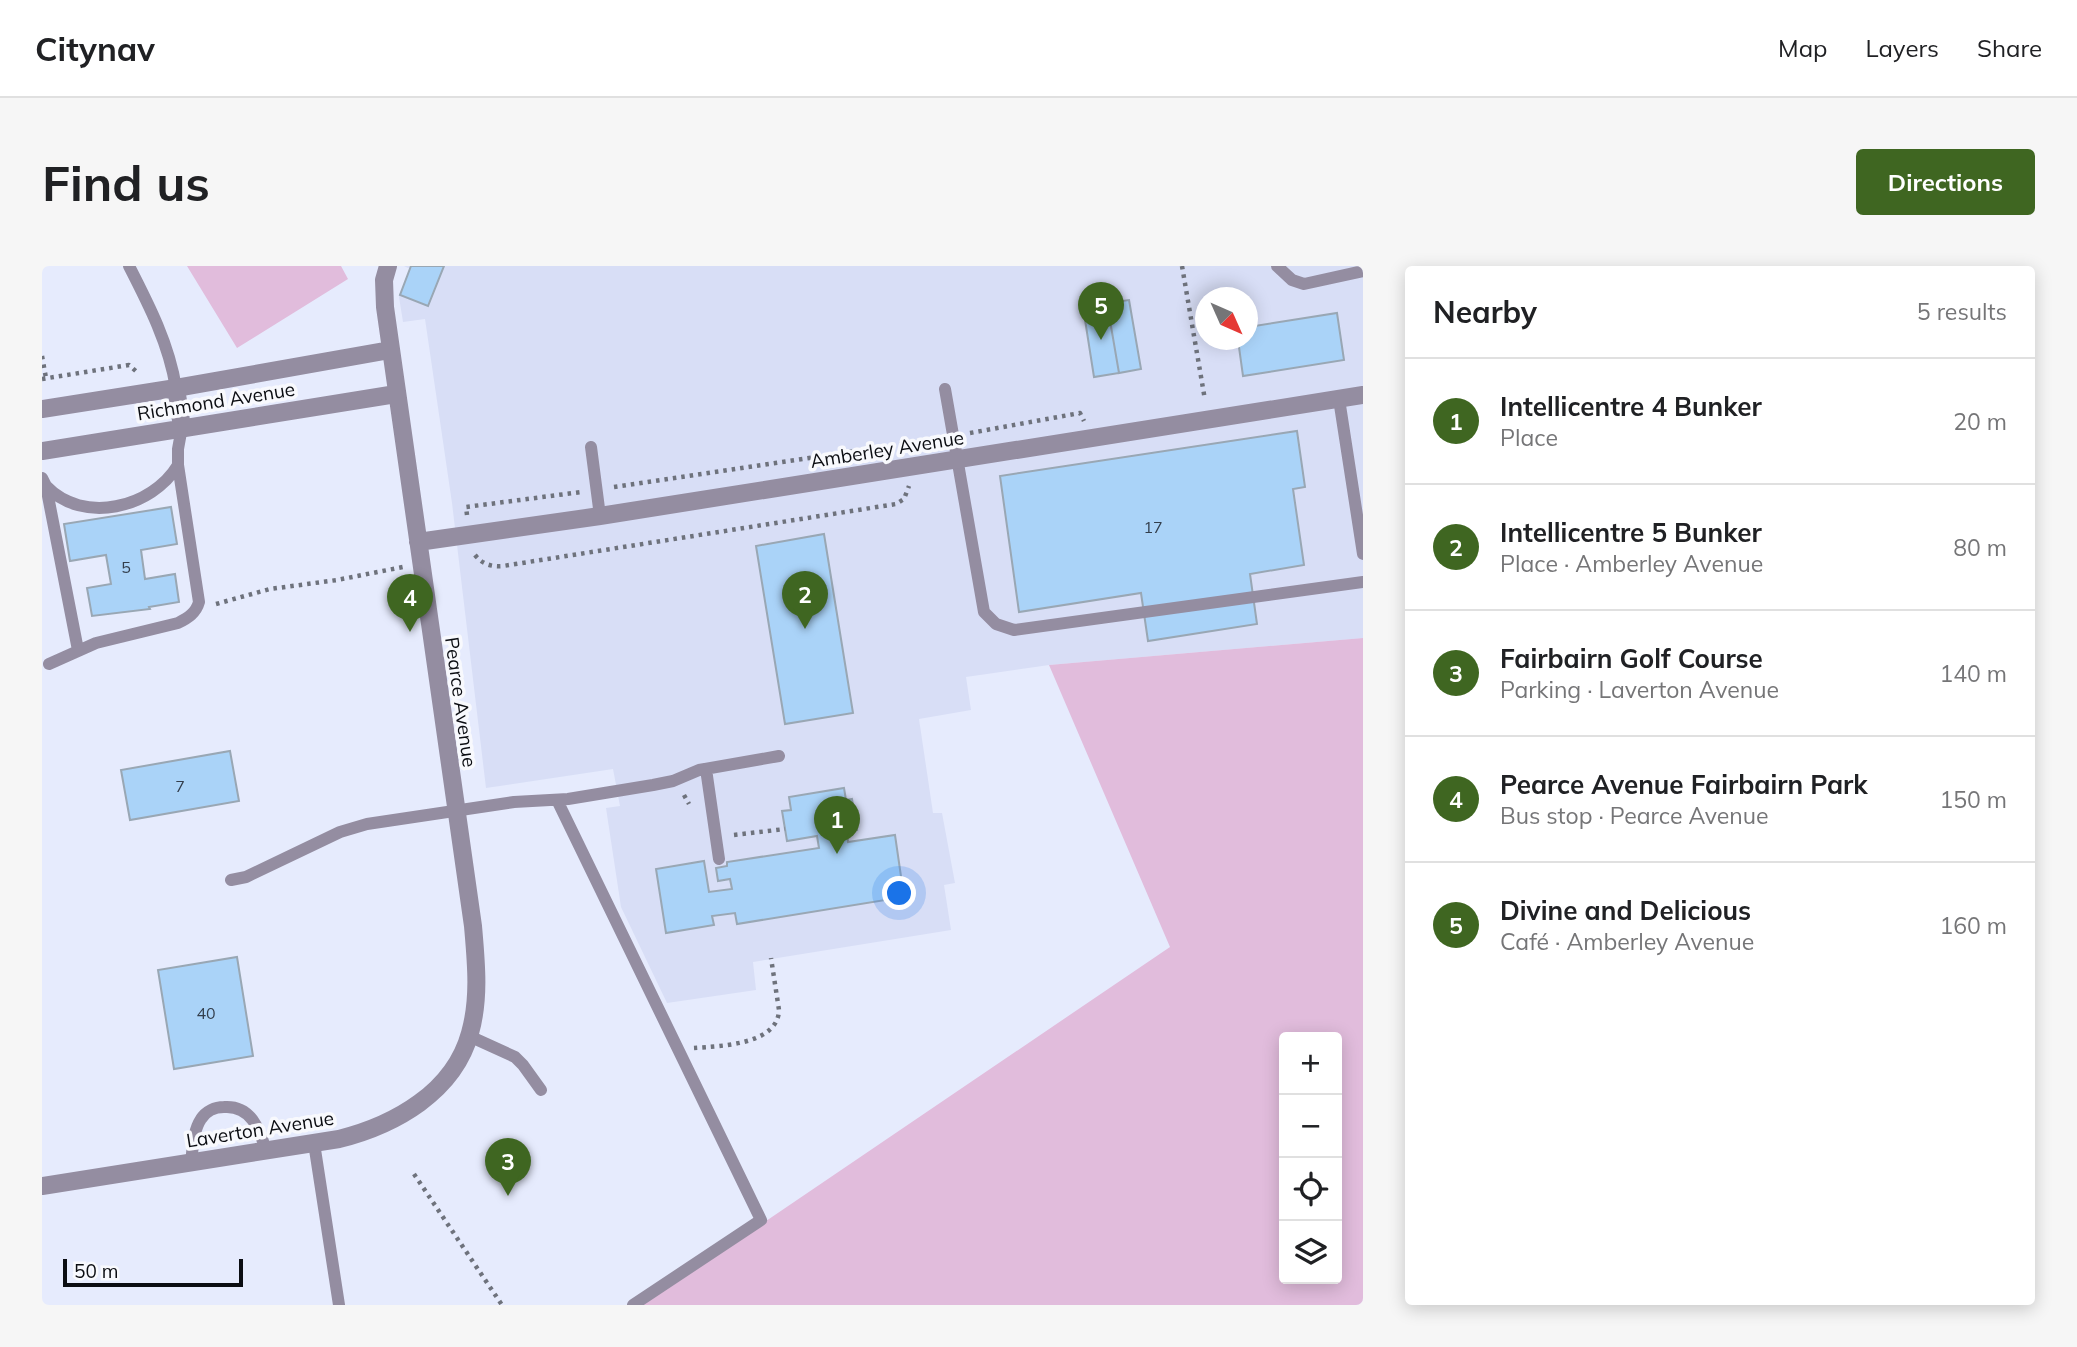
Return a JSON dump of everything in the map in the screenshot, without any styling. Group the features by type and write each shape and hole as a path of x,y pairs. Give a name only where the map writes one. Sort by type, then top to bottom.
{"street":[{"name":"Pearce Avenue","path":"388,266 383,286 390,349 476,957 475,1002 470,1036 459,1059"},
{"name":"Richmond Avenue","path":"42,409 390,349"},
{"path":"176,388 182,428"},
{"name":"Richmond Avenue","path":"42,451 396,394"},
{"name":"Amberley Avenue","path":"418,542 600,516 1363,395"},
{"name":"Laverton Avenue","path":"42,1186 354,1135 382,1125 421,1102 438,1087 459,1059"}],"lane":[{"path":"129,266 169,353 176,388"},
{"path":"1277,266 1292,280 1304,284 1363,271"},
{"path":"945,389 984,612 996,625 1014,630 1363,582"},
{"path":"1339,399 1363,554"},
{"path":"49,664 104,641 178,623 188,618 197,608 199,602 178,465 182,428"},
{"path":"590,447 600,516"},
{"path":"44,482 60,497 80,505 99,508 121,506 152,492 167,480 178,465"},
{"path":"44,482 78,650"},
{"path":"231,880 246,877 329,837 380,821 527,801 557,800 667,782 706,769 779,756"},
{"path":"706,769 719,859"},
{"path":"557,800 761,1220 633,1305"},
{"path":"470,1036 515,1057 541,1090"},
{"path":"191,1162 194,1136 200,1121 209,1111 222,1107 236,1108 249,1115 257,1126 266,1150"},
{"path":"314,1143 340,1305"}],"path":[{"path":"1182,266 1205,405"},
{"path":"42,356 46,378"},
{"path":"209,612 221,601 270,589 337,580 406,566"},
{"path":"716,837 785,829"},
{"path":"679,1049 755,1039 773,1027 779,1010 771,958"},
{"path":"414,1174 502,1305"}],"shaded area":[{"path":"187,266 341,266 348,279 237,348"},
{"path":"404,266 1363,266 1363,638 1049,665 966,677 971,710 919,719 933,813 942,813 955,883 944,885 951,930 753,962 756,990 667,1003 621,907 606,808 620,806 613,769 486,788 452,503 425,319 403,322 399,297 410,269"},
{"path":"1363,638 1363,1305 642,1305 1170,947 1049,665"}],"building":[{"path":"411,266 444,266 428,306 400,295"},
{"path":"1129,300 1141,369 1119,373 1107,303"},
{"path":"1107,303 1119,373 1094,377 1083,307"},
{"path":"1337,313 1344,360 1243,376 1239,350 1258,350 1258,325"},
{"path":"1297,431 1305,487 1293,489 1304,565 1250,574 1257,624 1148,641 1141,593 1019,612 1000,476"},
{"path":"171,507 177,544 141,550 145,579 175,574 179,602 149,607 150,609 92,616 87,588 111,584 106,555 70,561 64,524"},
{"path":"824,534 853,713 785,724 756,546"},
{"path":"230,751 239,801 130,820 121,770"},
{"path":"844,788 846,800 852,799 857,830 847,832 848,842 895,835 904,897 737,924 735,913 712,916 714,925 666,933 656,869 704,861 709,892 732,889 730,879 718,881 716,868 727,866 727,862 819,848 817,836 787,841 782,811 791,810 789,797"},
{"path":"237,957 253,1056 174,1069 158,970"}],"place":[{"name":"Divine and Delicious","path":"1101,340"},
{"name":"Intellicentre 5 Bunker","path":"805,629"},
{"name":"Pearce Avenue Fairbairn Park","path":"410,632"},
{"name":"Intellicentre 4 Bunker","path":"837,854"},
{"name":"Fairbairn Golf Course","path":"508,1196"}]}
